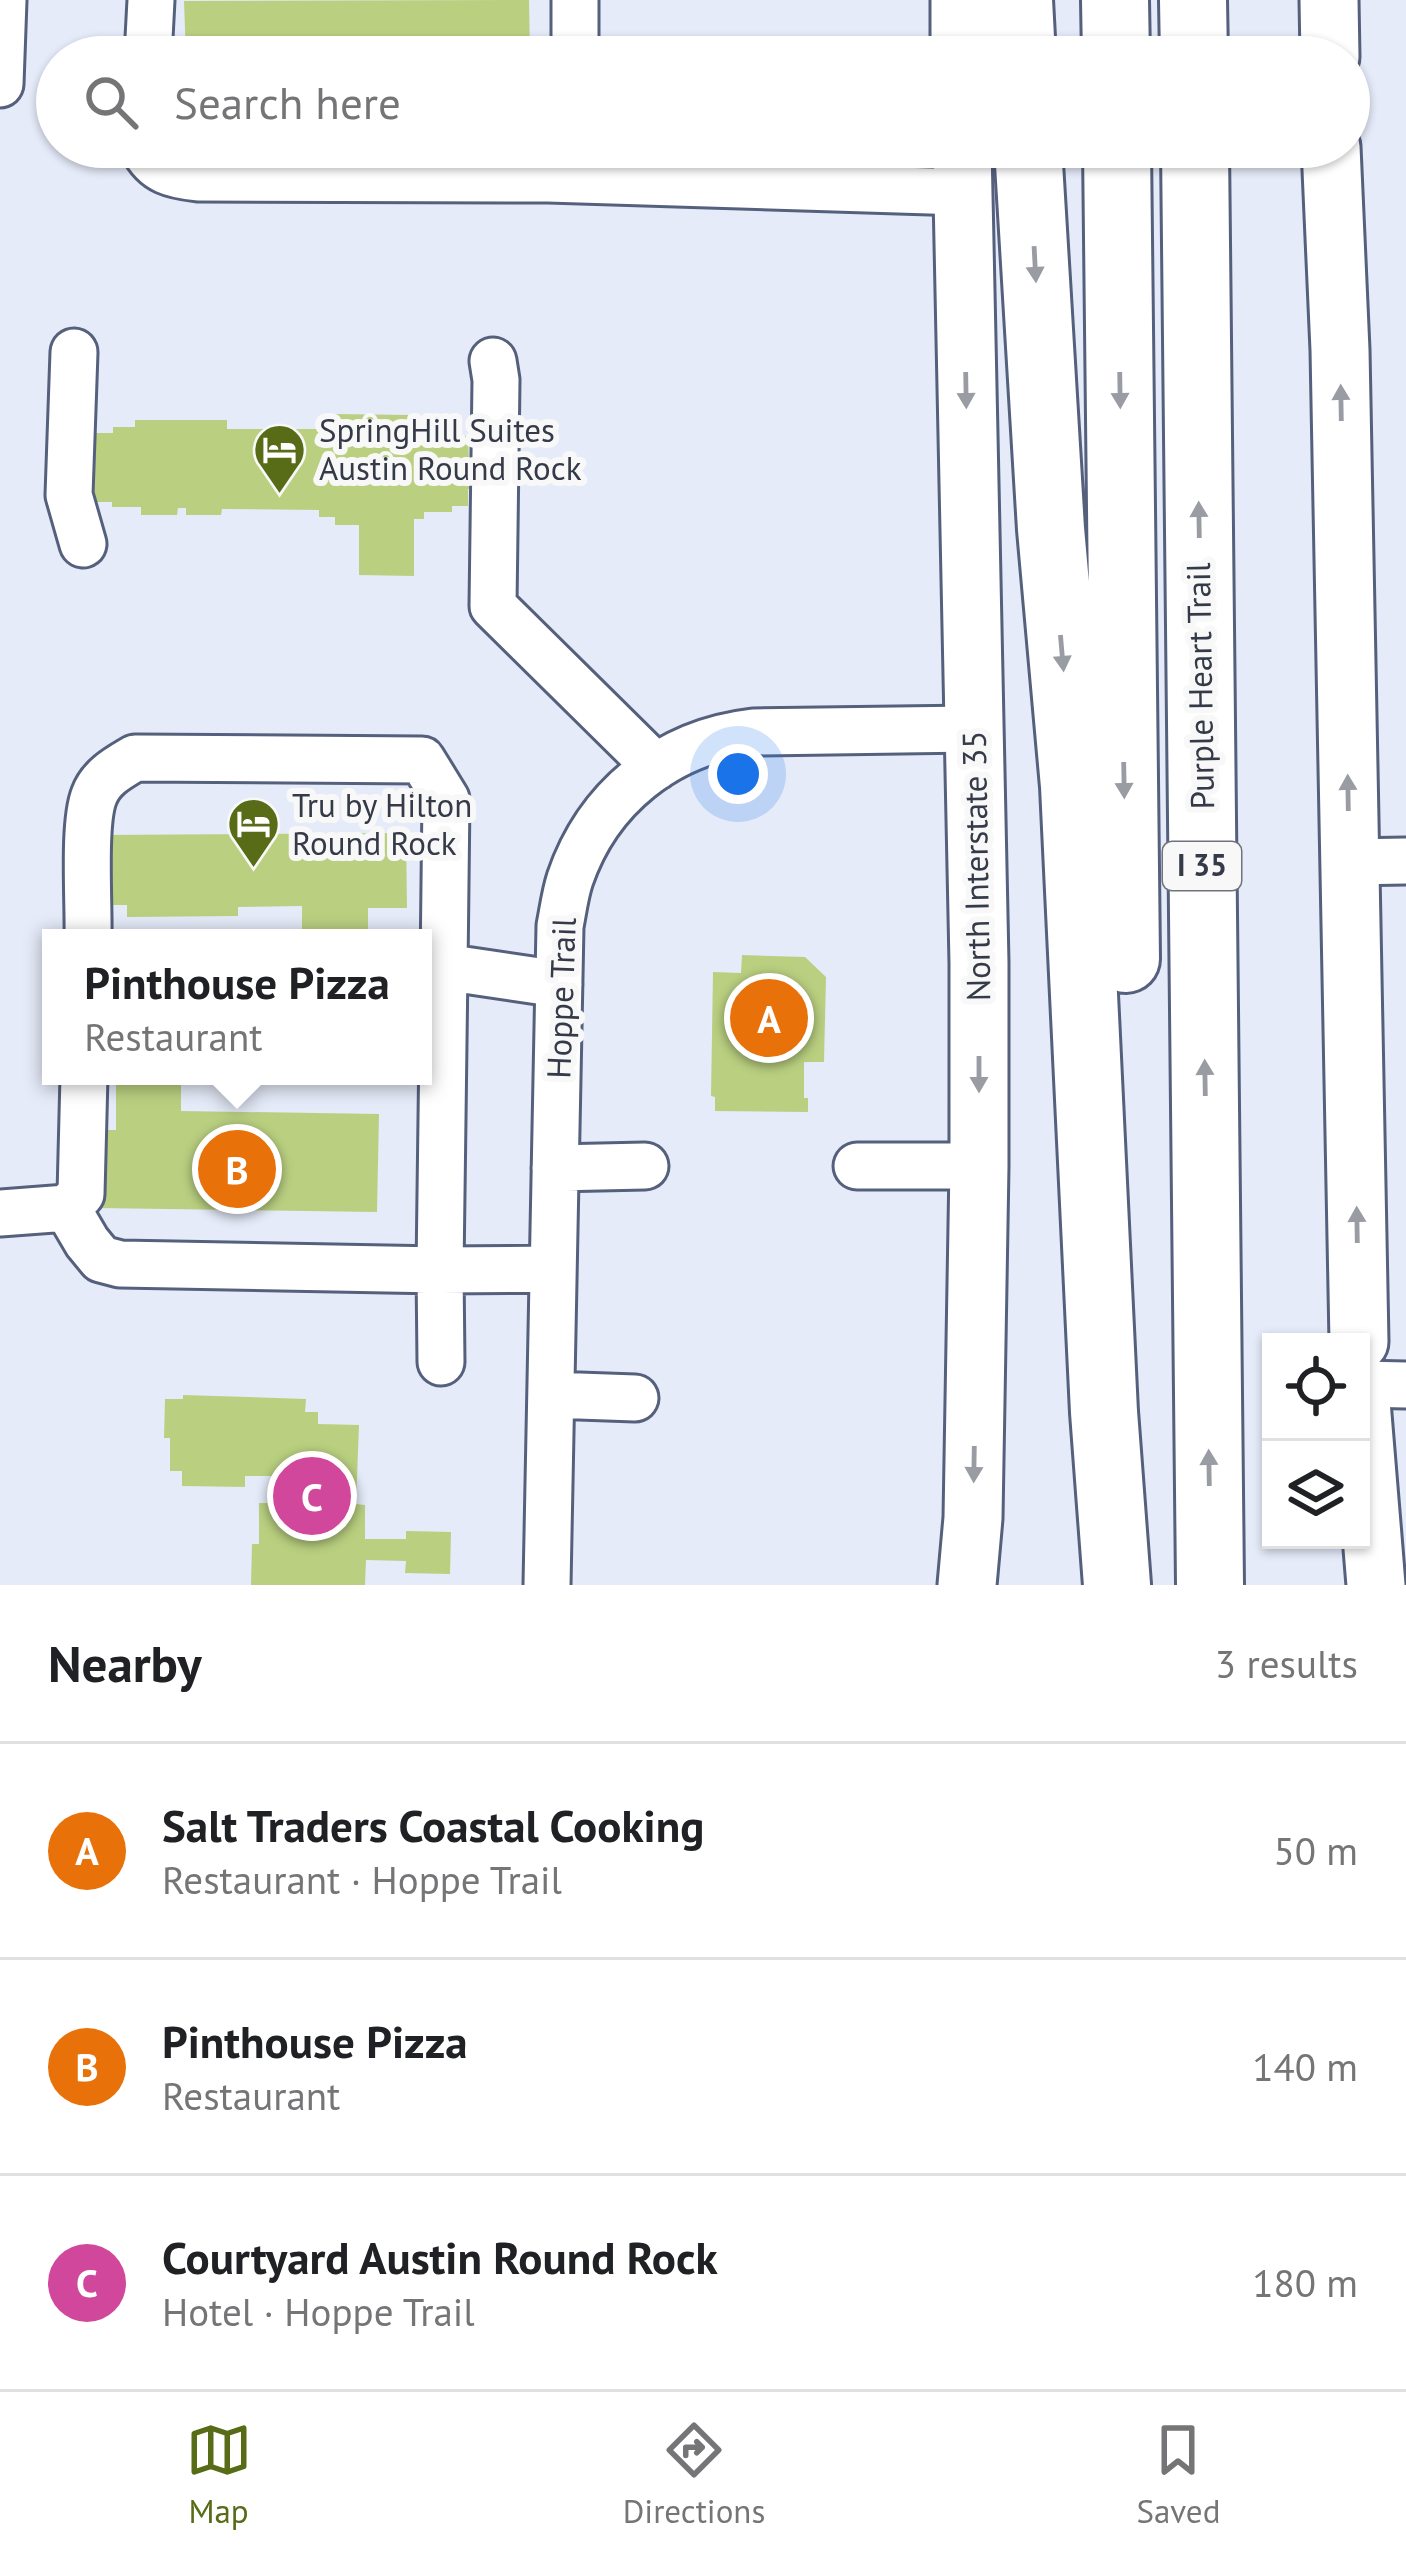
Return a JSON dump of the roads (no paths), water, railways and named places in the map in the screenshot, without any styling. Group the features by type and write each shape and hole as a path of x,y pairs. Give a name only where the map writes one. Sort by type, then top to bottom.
{"highway":[{"path":"1019,0 1021,36"},
{"path":"1115,0 1116,36"},
{"path":"1193,0 1193,36"},
{"path":"1029,168 1051,529 1075,808 1104,1412 1117,1585"},
{"name":"I 35","path":"1117,168 1131,1585"},
{"name":"Purple Heart Trail","path":"1195,168 1210,1585"}],"main road":[{"path":"960,0 961,36"},
{"path":"1329,0 1330,36"},
{"path":"1332,168 1359,1333"},
{"name":"North Interstate 35","path":"962,169 980,1166 973,1518 967,1585"},
{"path":"1364,1441 1376,1585"}],"street":[{"path":"0,84 3,0"},
{"path":"149,36 151,0"},
{"path":"575,0 575,36"},
{"path":"158,168 198,178 467,168"},
{"path":"884,168 962,169"},
{"path":"74,352 69,496 83,544"},
{"path":"493,361 493,606 656,767"},
{"name":"Hoppe Trail","path":"547,1585 560,926 569,882 585,844 608,808 656,767 692,746 732,734 972,729"},
{"path":"88,929 94,796 109,774 135,758 422,760 446,799 433,968 441,1362"},
{"path":"1349,862 1406,861"},
{"path":"433,968 559,984"},
{"path":"0,1213 67,1208 81,1194 84,1085"},
{"path":"555,1168 645,1166"},
{"path":"857,1166 980,1166"},
{"path":"67,1208 101,1259 120,1264 554,1269"},
{"path":"1370,1384 1406,1385"},
{"path":"551,1395 635,1398"}],"place":[{"name":"SpringHill Suites Austin Round Rock","path":"280,495"},
{"name":"Tru by Hilton Round Rock","path":"253,870"},
{"name":"Salt Traders Coastal Cooking","path":"769,1018"},
{"name":"Pinthouse Pizza","path":"237,1169"},
{"name":"Courtyard Austin Round Rock","path":"312,1496"}]}
